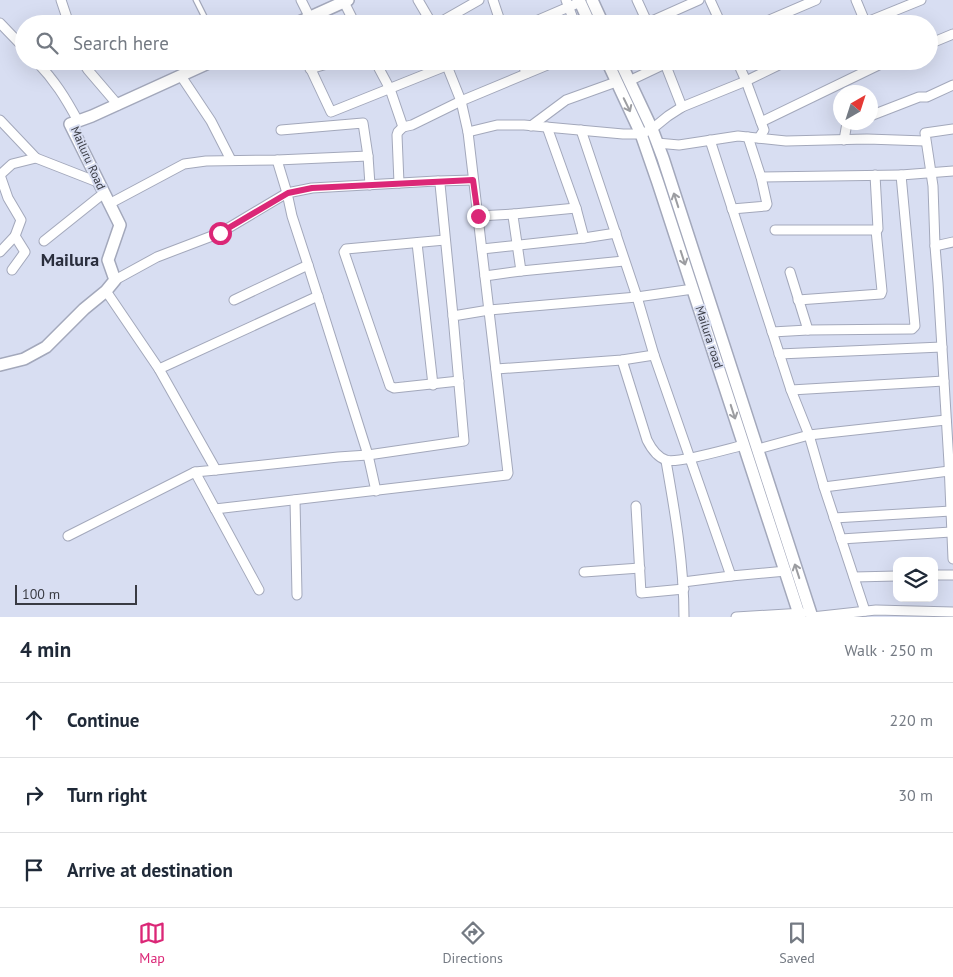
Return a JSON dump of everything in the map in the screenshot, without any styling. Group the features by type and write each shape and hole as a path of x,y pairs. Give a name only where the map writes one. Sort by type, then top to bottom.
{"street":[{"path":"61,0 66,15"},
{"path":"301,0 308,15"},
{"path":"418,0 427,15"},
{"path":"453,15 479,0"},
{"path":"493,0 498,15"},
{"path":"637,0 644,15"},
{"path":"665,15 699,0"},
{"path":"710,0 716,15"},
{"path":"781,15 816,0"},
{"path":"856,0 861,15"},
{"path":"884,15 921,0"},
{"path":"311,15 346,1 351,15"},
{"path":"546,15 567,4 584,1"},
{"path":"584,1 588,15"},
{"path":"584,1 596,15"},
{"path":"0,23 15,39"},
{"path":"938,40 953,34"},
{"path":"44,70 64,95 78,121"},
{"path":"88,70 118,105"},
{"name":"Mailuru Road","path":"115,280 108,260 120,225 70,124 118,105 194,70"},
{"path":"310,70 331,112 433,70"},
{"path":"380,70 390,89 403,127"},
{"path":"215,509 507,475 468,132 451,70"},
{"path":"399,183 396,135 403,127 412,125 460,101 534,70"},
{"name":"Mailura road","path":"611,70 641,134 786,572 807,615"},
{"name":"Mailura road","path":"624,70 652,129 663,158 758,449 807,615"},
{"path":"629,80 650,70"},
{"path":"670,70 682,107"},
{"path":"741,70 764,130 759,138"},
{"path":"468,132 498,125 641,134 652,129 682,107 768,70"},
{"path":"761,122 867,70"},
{"path":"181,76 211,120 231,160"},
{"path":"531,126 566,100 616,82"},
{"path":"878,113 919,98 927,97 953,85"},
{"path":"0,120 36,158 102,188 44,241"},
{"path":"281,130 362,123 368,156 370,185"},
{"path":"547,127 576,208 584,238"},
{"path":"953,129 925,133 933,186 953,559"},
{"path":"581,130 637,297 654,355 731,576"},
{"path":"844,140 846,130"},
{"path":"657,144 679,145 738,136 786,142 867,139 926,141"},
{"path":"732,209 767,205 761,177 748,137"},
{"path":"710,140 791,390 809,435 834,518 866,611"},
{"path":"109,204 184,164 206,161 368,156"},
{"path":"0,252 15,236 21,218 8,198 0,175 12,164 36,158"},
{"path":"276,160 288,193 292,216 368,455 376,491"},
{"path":"761,177 901,175 953,170"},
{"path":"798,300 881,294 876,230 878,229 875,175"},
{"path":"772,332 914,328 901,175"},
{"path":"0,365 24,358 46,347 115,280 156,257 220,233 288,193 312,188 473,180"},
{"path":"68,536 195,472 368,455 464,440 440,184 438,181"},
{"path":"478,216 576,208"},
{"path":"514,214 521,271"},
{"path":"775,230 876,230"},
{"path":"482,249 616,233"},
{"path":"12,270 25,252 15,236"},
{"path":"445,240 346,249 344,252 390,386 394,388 459,381"},
{"path":"935,246 953,242"},
{"path":"417,243 433,385"},
{"path":"485,276 624,261"},
{"path":"234,300 308,265"},
{"path":"790,272 808,330"},
{"path":"453,316 489,310 637,297 693,289"},
{"path":"106,290 159,369 216,470"},
{"path":"159,369 318,296"},
{"path":"780,354 942,347"},
{"path":"496,369 622,360 654,355"},
{"path":"622,360 648,440 657,455 666,461 690,458 744,445"},
{"path":"791,390 944,381"},
{"path":"758,449 809,435 946,420"},
{"path":"666,461 676,517 684,585 684,617"},
{"path":"824,487 949,471"},
{"path":"195,472 259,590"},
{"path":"294,500 297,596"},
{"path":"636,506 642,593 731,576 786,572"},
{"path":"834,518 951,511"},
{"path":"841,539 951,532"},
{"path":"584,572 640,568"},
{"path":"938,575 953,575"},
{"path":"854,577 893,576"},
{"path":"736,617 807,615 876,610 953,612"}],"lane":[{"path":"196,0 204,15"}],"district":[{"name":"Mailura","path":"70,260"}],"route":[{"path":"220,233 288,193 312,188 473,180 478,216"}]}
